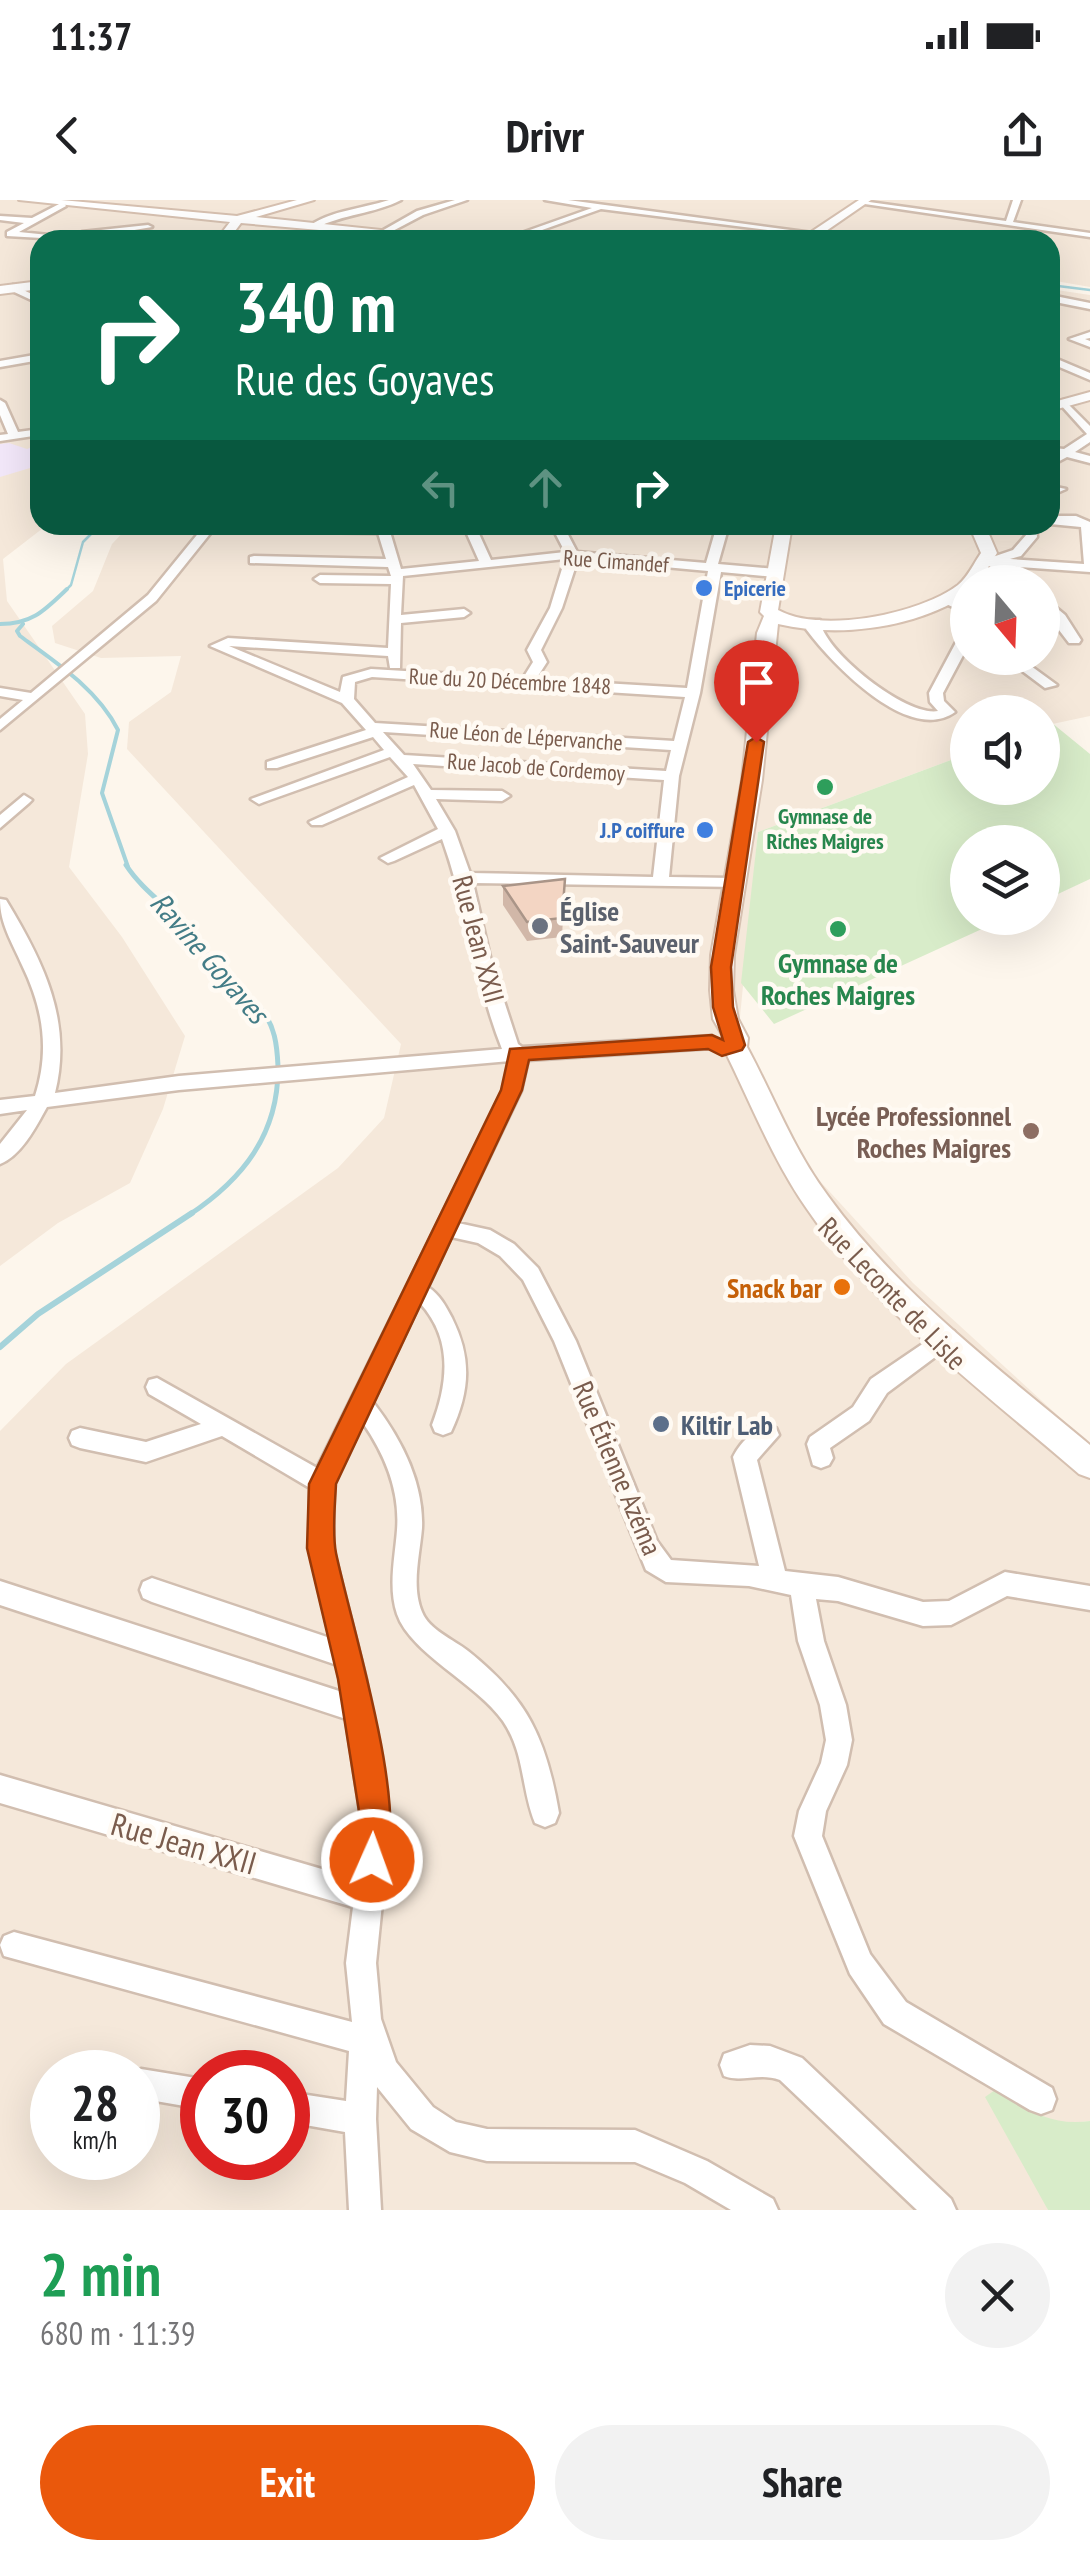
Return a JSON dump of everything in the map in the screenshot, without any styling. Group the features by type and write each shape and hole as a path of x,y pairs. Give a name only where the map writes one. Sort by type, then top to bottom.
{"main road":[{"path":"24,200 340,230"},
{"path":"230,230 238,219 308,200"},
{"path":"821,230 861,201"},
{"path":"1060,402 1090,396"},
{"path":"783,535 776,580 791,615 849,626 948,600"},
{"path":"982,535 987,543 985,565"},
{"name":"Rue Leconte de Lisle","path":"791,615 768,641 752,783 732,883 721,967 723,1041 808,1205 844,1251 1090,1480"},
{"name":"Rue Leconte de Lisle","path":"941,1340 1090,1464"}],"street":[{"path":"313,226 336,215 354,214 397,200"},
{"path":"391,230 420,213 463,200"},
{"path":"550,200 760,230"},
{"path":"536,230 622,200"},
{"path":"1009,224 1017,200"},
{"path":"861,201 1053,230"},
{"path":"0,240 63,204"},
{"path":"85,230 105,208"},
{"path":"0,218 34,220"},
{"path":"92,222 122,220"},
{"path":"120,230 148,227"},
{"path":"1060,231 1090,235"},
{"path":"11,234 30,236"},
{"path":"1060,300 1090,306"},
{"path":"1090,334 1074,339 1090,344"},
{"path":"0,364 30,361"},
{"path":"1060,364 1090,378"},
{"path":"0,403 14,436"},
{"path":"1060,407 1090,434 1060,456"},
{"path":"0,438 30,434"},
{"path":"1060,451 1090,460"},
{"path":"988,561 1090,567 1087,525 1060,520"},
{"path":"1,724 152,598 203,535"},
{"path":"386,535 397,572 396,674"},
{"path":"474,535 486,563"},
{"path":"527,682 538,668 540,662 534,650 556,608 573,555 562,535"},
{"path":"662,880 672,776 693,693 721,535"},
{"path":"988,561 1017,553 1032,535"},
{"name":"Rue Cimandef","path":"397,572 573,555 714,568 776,580"},
{"path":"254,560 397,572"},
{"path":"988,561 994,565"},
{"path":"320,579 397,572"},
{"path":"394,620 464,613"},
{"path":"791,615 813,629 862,680 890,700 927,718 940,718 948,712 937,702 936,693 950,667"},
{"path":"1060,618 1074,640"},
{"name":"Rue Jean XXII","path":"394,652 228,642 217,646 346,700 417,778 447,830 464,878 482,961 510,1047 518,1054"},
{"name":"Rue du 20 Décembre 1848","path":"346,700 346,685 354,676 396,674 693,693"},
{"path":"1036,675 1050,685"},
{"path":"0,692 32,696"},
{"path":"272,765 375,729"},
{"name":"Rue Léon de Lépervanche","path":"375,729 678,746"},
{"path":"260,799 398,755"},
{"name":"Rue Jacob de Cordemoy","path":"398,755 672,776"},
{"path":"317,822 417,778"},
{"path":"426,794 502,796"},
{"path":"0,823 24,800"},
{"path":"388,858 447,830"},
{"path":"464,878 732,883"},
{"path":"0,904 51,1013 56,1052 44,1102 0,1158"},
{"path":"0,1107 179,1084 518,1054 723,1041"},
{"path":"365,2210 360,2119 365,2029 361,1963 376,1824 358,1710 321,1548 322,1484 512,1090 520,1066 518,1054"},
{"name":"Rue Étienne Azéma","path":"446,1228 483,1236 507,1250 531,1274 565,1341 654,1562 666,1571 838,1589 924,1614 951,1614 1005,1584 1090,1598"},
{"path":"415,1291 428,1295 435,1304 459,1360 455,1393 442,1425"},
{"path":"821,1458 818,1444 861,1414 879,1386 941,1340"},
{"path":"158,1387 322,1484"},
{"path":"360,1402 379,1426 398,1464 410,1508 406,1586 412,1617 417,1627 501,1694 521,1722 537,1760 545,1813"},
{"path":"80,1438 146,1452 224,1426"},
{"path":"768,1436 746,1457 835,1711 839,1740 832,1767 808,1815 808,1836 860,1964 895,2013 1041,2099"},
{"path":"152,1590 347,1656"},
{"path":"0,1593 358,1710"},
{"name":"Rue Jean XXII","path":"0,1789 368,1897"},
{"path":"14,1946 365,2029"},
{"path":"365,2029 384,2071 422,2118 450,2136 487,2145 634,2146 696,2172 762,2210"},
{"path":"734,2064 770,2059 791,2069 940,2210"},
{"path":"310,2111 360,2119"}],"shaded area":[{"path":"0,200 1090,200 1090,287 1060,282 1060,230 30,230 30,535 34,535 3,559 7,601 85,714 88,754 69,867 122,937 185,1036 163,1109 130,1183 58,1223 0,1266"},
{"path":"1060,290 1090,295 1090,716 1060,722 1060,695 950,695 950,760 758,832 739,1027 808,1168 913,1283 1090,1445 1090,2121 1063,2124 1040,2116 995,2090 1048,2210 0,2210 0,1431 66,1364 338,1168 384,1118 401,1044 127,749 129,722 171,692 181,656 101,658 55,643 52,626 93,591 112,544 121,535 1060,535"},
{"path":"0,444 30,448 30,468 0,477"}],"green space":[{"path":"1060,730 1090,754 1090,879 1060,893 1060,825 950,825 950,935 969,935 774,1024 741,983 758,832 950,760 950,805 1060,805"},
{"path":"995,2090 1051,2119 1090,2121 1090,2210 1048,2210 985,2097"}],"building":[{"path":"565,879 562,918 527,922 503,886"}],"waterway":[{"name":"Ravine Goyaves","path":"1060,286 1090,290"},
{"name":"Ravine Goyaves","path":"67,589 83,542 90,535"},
{"name":"Ravine Goyaves","path":"0,624 21,622 37,615 67,589"},
{"name":"Ravine Goyaves","path":"64,592 67,589"},
{"name":"Ravine Goyaves","path":"23,624 17,631 20,636 88,690 118,730 102,793 128,867"},
{"name":"Ravine Goyaves","path":"126,865 186,927 220,974 261,1009 276,1043 277,1090 265,1134 241,1170 189,1215"},
{"name":"Ravine Goyaves","path":"0,1347 38,1314 189,1215"}],"place":[{"name":"Epicerie","path":"704,588"},
{"name":"Gymnase de Riches Maigres","path":"825,787"},
{"name":"J.P coiffure","path":"705,830"},
{"name":"Église Saint-Sauveur","path":"540,926"},
{"name":"Gymnase de Roches Maigres","path":"838,929"},
{"name":"Lycée Professionnel Roches Maigres","path":"1031,1131"},
{"name":"Snack bar","path":"842,1287"},
{"name":"Kiltir Lab","path":"661,1424"}],"route":[{"path":"372,1860 376,1824 352,1679 321,1548 322,1484 512,1090 520,1066 518,1054 712,1042 722,1049 737,1042 730,1034 723,1007 721,967 756,742"}]}
